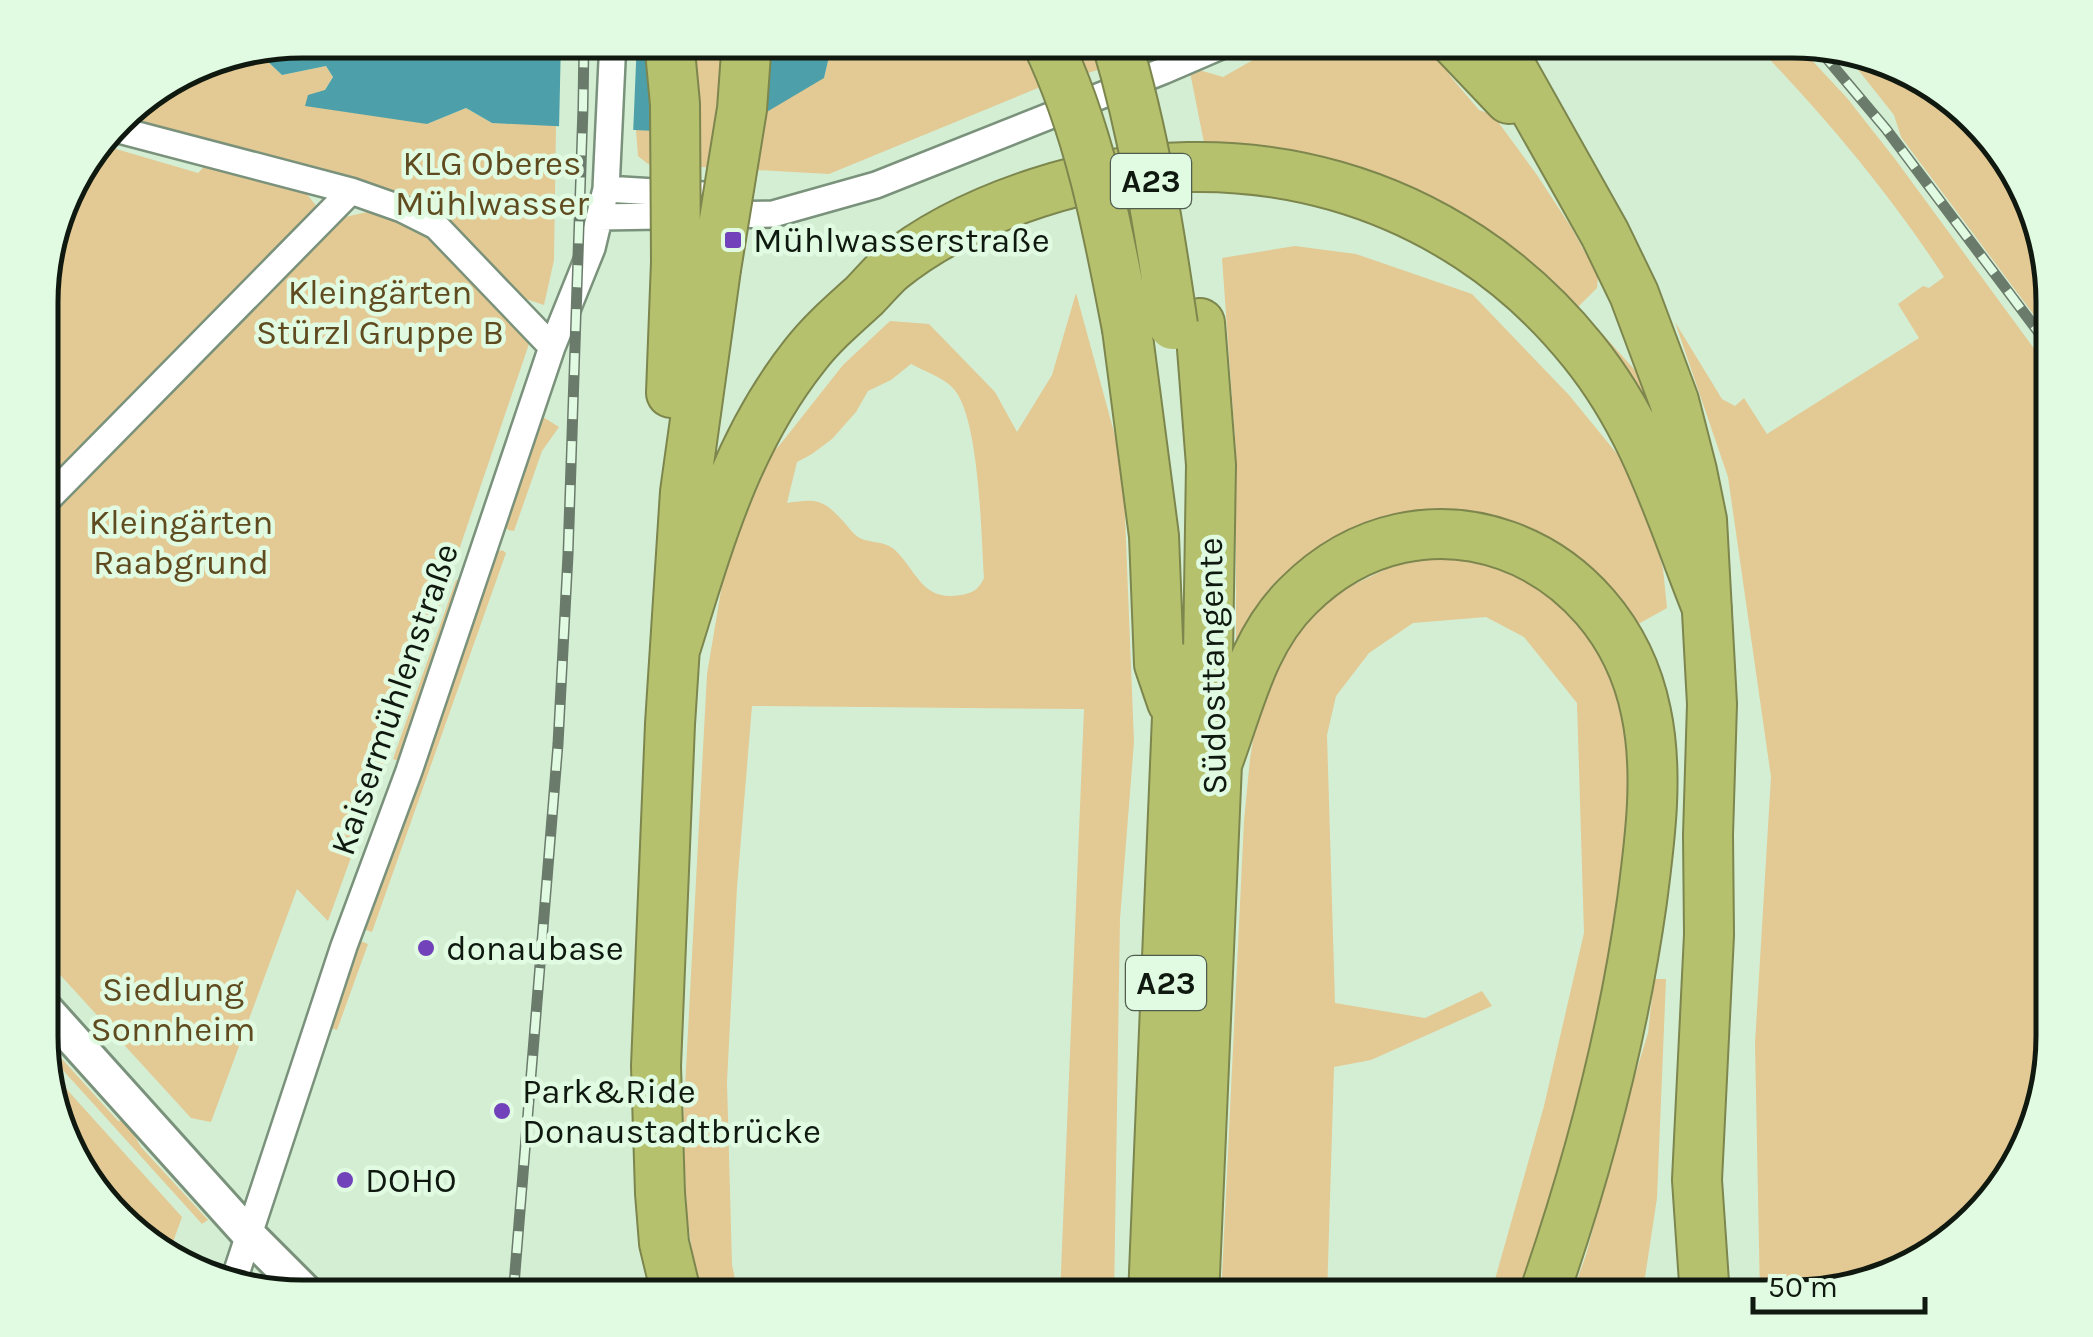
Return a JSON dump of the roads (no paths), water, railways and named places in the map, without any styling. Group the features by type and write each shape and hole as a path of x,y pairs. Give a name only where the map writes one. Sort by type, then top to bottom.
{"highway":[{"path":"672,58 696,265"},
{"path":"673,1280 664,1243 656,1066 675,650 666,512 696,265 742,109 746,58"},
{"path":"1054,58 1071,98 1107,226 1166,326"},
{"name":"Südosttangente","path":"1121,58 1154,196 1180,470 1180,639 1154,1279"},
{"name":"Südosttangente","path":"1151,58 1182,192 1166,326 1211,465 1207,718 1217,764 1195,1279"},
{"path":"1482,58 1554,146 1620,264 1668,385 1700,508 1712,704 1709,935 1698,1180 1704,1279"},
{"path":"675,650 722,503 740,460 782,384 834,322 891,269 947,231 1002,204 1068,183 1164,167 1247,168 1302,176 1362,194 1418,218 1483,256 1529,293 1572,337 1619,400 1653,465 1708,608"},
{"path":"1217,764 1245,682 1276,622 1324,574 1378,545 1443,534 1478,537 1512,546 1575,584 1598,610 1635,676 1646,711 1652,799 1635,949 1617,1040 1594,1135 1549,1279"},
{"path":"642,1280 643,1135 656,1066"},
{"path":"1678,1279 1698,1180"}],"street":[{"name":"Kaisermühlenstraße","path":"237,1271 344,946 408,771 552,347 592,248 606,189 612,58"},
{"path":"600,217 773,214 876,185 1193,58"},
{"path":"127,132 352,191 436,226 552,347"},
{"path":"606,189 824,199"},
{"path":"58,489 352,191"},
{"path":"58,1024 293,1279"}],"water":[{"path":"660,58 655,131 492,123 466,108 427,124 305,106 308,95 325,90 333,77 326,66 282,75 267,60"},
{"path":"744,58 829,58 824,78 765,113"}],"railway":[{"path":"514,1280 558,744 584,58"},
{"path":"1829,61 1886,129 2035,327"}],"place":[{"name":"Mühlwasserstraße","path":"733,240"},
{"name":"donaubase","path":"426,948"},
{"name":"Park&Ride Donaustadtbrücke","path":"502,1111"},
{"name":"DOHO","path":"345,1180"}],"park label":[{"name":"KLG Oberes Mühlwasser","path":"492,183"},
{"name":"Kleingärten Stürzl Gruppe B","path":"380,312"},
{"name":"Kleingärten Raabgrund","path":"181,542"},
{"name":"Siedlung Sonnheim","path":"173,1009"}]}
